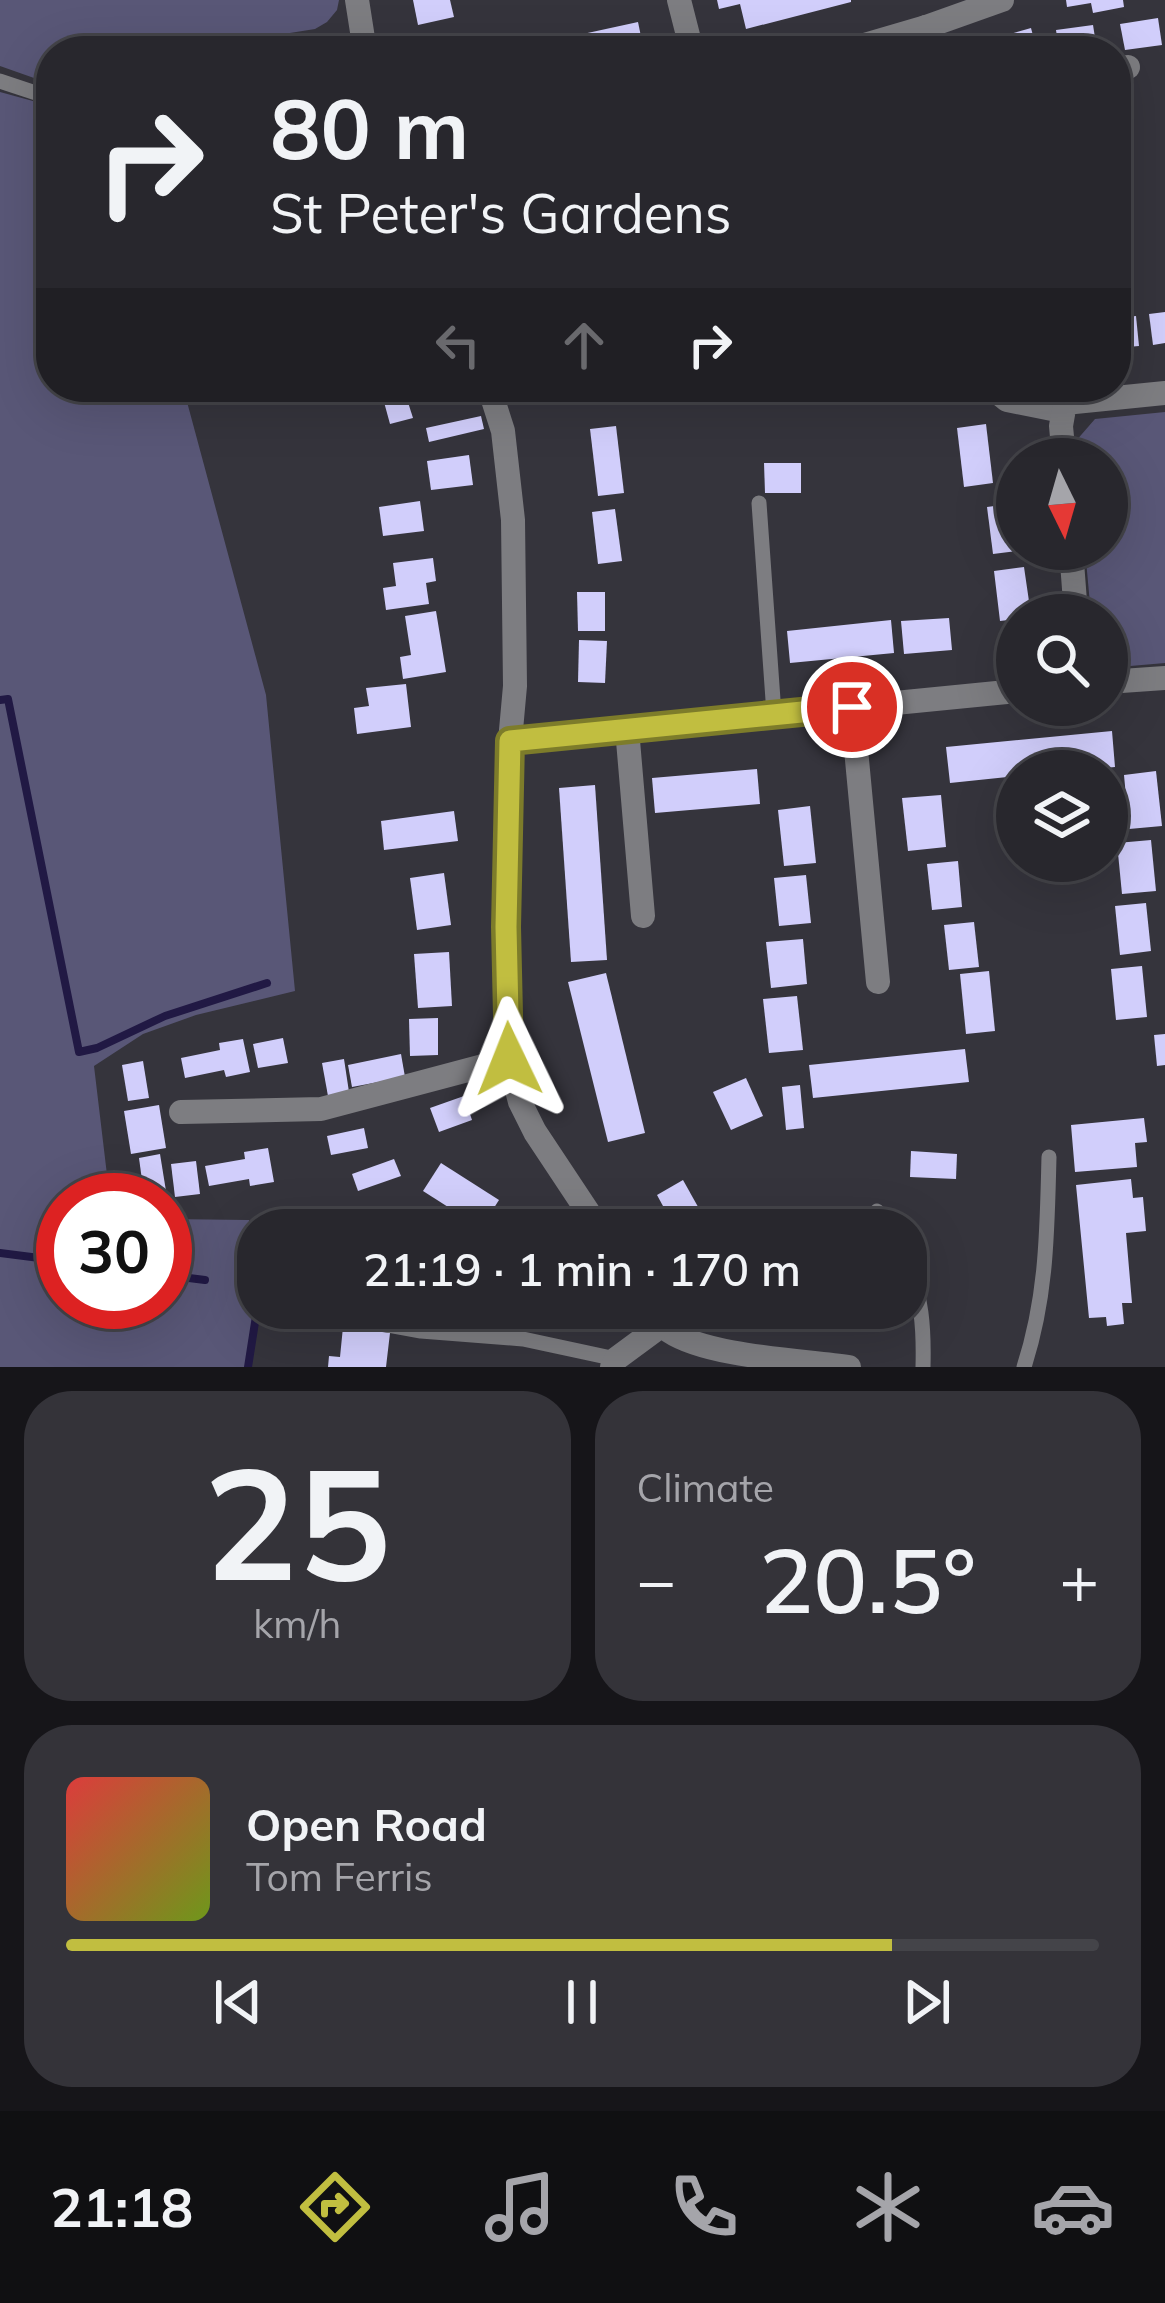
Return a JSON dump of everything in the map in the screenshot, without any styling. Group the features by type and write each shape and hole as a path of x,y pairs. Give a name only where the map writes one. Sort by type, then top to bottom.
{"street":[{"path":"357,0 362,36"},
{"path":"679,0 688,36"},
{"path":"936,36 1003,0"},
{"path":"1131,396 1165,393"},
{"path":"494,402 503,431 513,520 514,686 506,927 509,1059 520,1102 586,1209"},
{"path":"1017,402 1062,411"},
{"path":"1063,438 1062,411 1065,403 1075,402"},
{"path":"1128,680 1165,677"},
{"path":"510,741 996,693"},
{"path":"852,707 878,982"},
{"path":"627,729 643,916"},
{"path":"182,1112 320,1109 509,1059"},
{"path":"614,1363 645,1329"},
{"path":"668,1329 719,1349 849,1367"}],"lane":[{"path":"0,81 36,93"},
{"path":"759,503 775,714"},
{"path":"1024,1367 1046,1264 1049,1157"},
{"path":"411,1329 523,1339 614,1363"},
{"path":"923,1329 923,1367"}],"shaded area":[{"path":"0,0 339,0 337,10 315,29 271,36 36,36 36,79 0,66"},
{"path":"0,92 36,102 36,402 187,402 266,695 295,991 196,1015 143,1034 94,1066 107,1173 36,1173 36,1329 192,1329 192,1219 237,1220 237,1329 254,1329 248,1367 0,1367"},
{"path":"1165,412 1165,663 1128,666 1128,594 1089,594 1087,570 1128,570 1128,438 1078,438 1095,419"}],"building":[{"path":"413,0 450,0 454,17 418,25"},
{"path":"717,0 851,2 746,29 740,4 719,9"},
{"path":"1066,0 1123,0 1124,7 1093,13 1091,3 1067,7"},
{"path":"1158,18 1162,45 1131,49 1131,36 1122,36 1120,24"},
{"path":"638,22 641,36 574,36"},
{"path":"1093,25 1095,36 1057,36 1056,30"},
{"path":"1031,28 1033,36 1003,36"},
{"path":"1165,312 1165,343 1153,345 1149,314"},
{"path":"1131,316 1136,316 1139,346 1131,347"},
{"path":"384,402 408,402 413,418 390,424"},
{"path":"481,416 484,429 429,442 426,428"},
{"path":"986,424 993,483 964,487 957,428"},
{"path":"616,426 624,493 598,496 590,429"},
{"path":"469,455 473,485 431,490 427,461"},
{"path":"764,463 801,463 801,493 765,493"},
{"path":"420,501 424,531 383,536 379,507"},
{"path":"996,506 996,554 993,554 987,507"},
{"path":"615,509 622,561 598,564 592,512"},
{"path":"433,558 436,581 426,583 429,604 386,610 383,588 396,586 393,563"},
{"path":"1024,570 1028,594 997,594 994,571"},
{"path":"577,592 605,592 605,631 578,631"},
{"path":"436,611 446,672 403,679 400,657 411,655 405,616"},
{"path":"949,618 952,650 904,654 901,621"},
{"path":"891,620 894,653 790,663 787,631"},
{"path":"579,640 607,641 605,683 578,682"},
{"path":"406,684 411,727 357,734 354,708 369,706 366,688"},
{"path":"1112,731 1114,750 996,750 996,778 950,783 946,747"},
{"path":"757,769 760,804 655,813 652,778"},
{"path":"1156,771 1162,826 1129,829 1128,774"},
{"path":"595,785 607,960 571,962 559,788"},
{"path":"941,795 946,847 908,851 902,798"},
{"path":"810,806 816,863 784,866 778,810"},
{"path":"454,811 458,841 384,850 381,821"},
{"path":"1151,840 1156,891 1122,894 1121,882 1128,882 1128,842"},
{"path":"958,861 962,907 932,910 927,864"},
{"path":"444,873 451,925 417,930 410,878"},
{"path":"806,875 811,923 779,926 774,878"},
{"path":"1146,903 1151,951 1120,955 1115,906"},
{"path":"974,922 979,967 949,970 944,925"},
{"path":"803,939 807,984 771,988 766,942"},
{"path":"449,952 452,1006 418,1008 414,954"},
{"path":"1142,966 1147,1017 1116,1020 1111,969"},
{"path":"989,971 995,1031 966,1034 960,974"},
{"path":"606,973 645,1133 608,1142 568,982"},
{"path":"797,996 803,1050 769,1053 763,999"},
{"path":"438,1018 438,1055 410,1056 409,1019"},
{"path":"1165,1034 1165,1065 1157,1066 1154,1035"},
{"path":"283,1038 288,1063 258,1068 253,1044"},
{"path":"243,1039 250,1072 226,1077 224,1070 185,1078 181,1058 220,1050 219,1043"},
{"path":"965,1049 969,1082 813,1098 809,1065"},
{"path":"401,1054 405,1077 352,1087 348,1065"},
{"path":"344,1059 349,1092 328,1096 322,1063"},
{"path":"143,1061 149,1098 128,1101 122,1065"},
{"path":"746,1078 763,1116 731,1130 713,1092"},
{"path":"800,1085 804,1128 786,1130 782,1087"},
{"path":"464,1096 472,1120 439,1132 430,1108"},
{"path":"159,1105 166,1148 131,1154 124,1111"},
{"path":"1144,1118 1147,1142 1135,1143 1137,1167 1075,1172 1071,1125"},
{"path":"364,1128 368,1148 331,1155 327,1136"},
{"path":"268,1148 274,1182 250,1186 249,1179 209,1186 205,1166 245,1159 244,1152"},
{"path":"911,1151 957,1154 956,1179 910,1177"},
{"path":"160,1154 163,1173 141,1173 139,1158"},
{"path":"394,1159 401,1176 358,1191 352,1174"},
{"path":"196,1161 200,1194 192,1195 192,1173 172,1173 171,1164"},
{"path":"441,1163 499,1200 493,1209 451,1209 423,1191"},
{"path":"1131,1179 1133,1198 1143,1197 1146,1231 1126,1233 1132,1303 1122,1303 1124,1324 1107,1326 1106,1317 1089,1318 1076,1185"},
{"path":"683,1180 699,1209 665,1209 657,1195"},
{"path":"343,1329 390,1333 386,1367 328,1367 329,1356 340,1357"}],"waterway":[{"path":"0,700 8,699 79,1052 165,1016 267,983"},
{"path":"0,1253 36,1258"},
{"path":"192,1278 205,1280"},
{"path":"248,1367 254,1329"}],"route":[{"path":"509,1059 510,741 852,707"}]}
